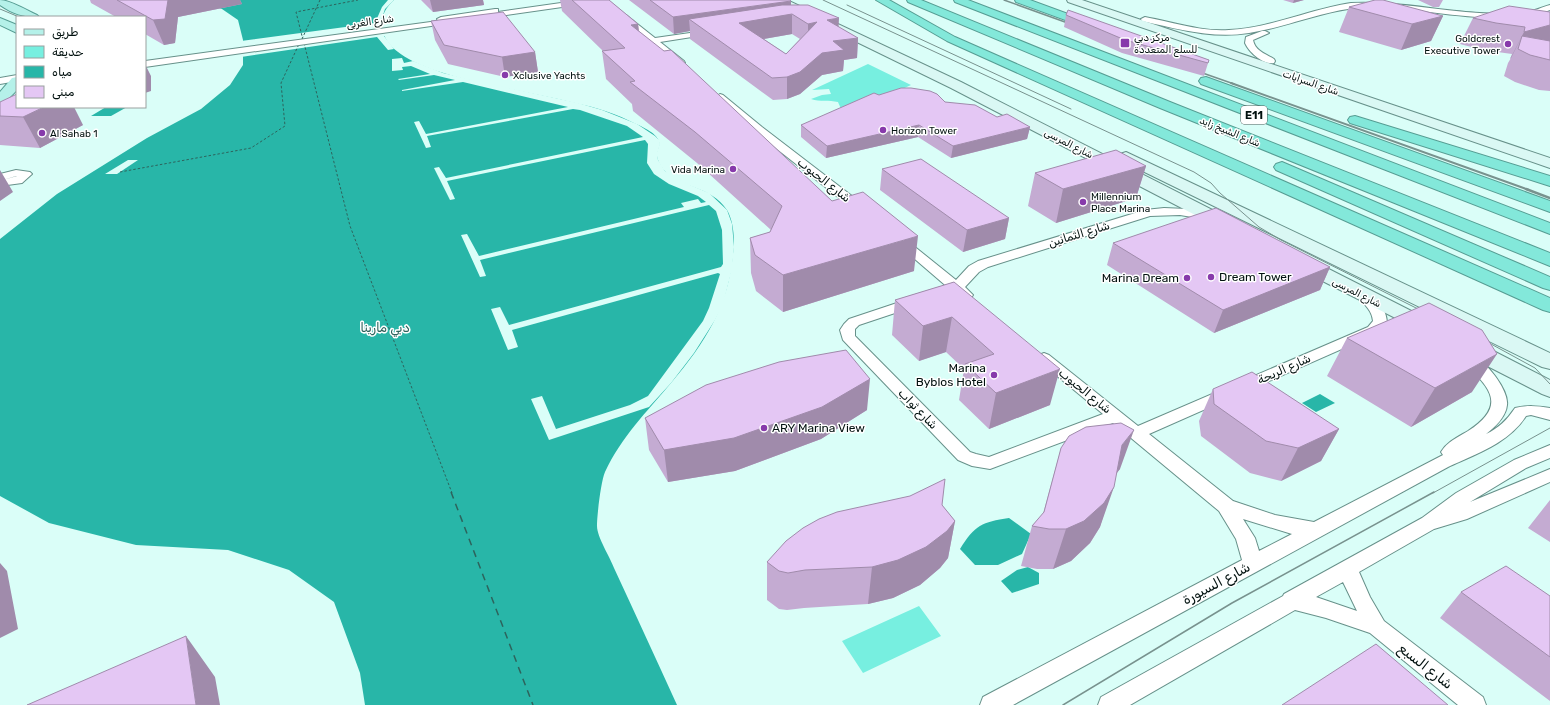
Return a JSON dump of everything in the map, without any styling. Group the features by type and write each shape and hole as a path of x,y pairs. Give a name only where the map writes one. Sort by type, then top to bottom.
{"highway":[{"path":"880,0 951,39 1062,87 1550,306"},
{"name":"شارع الشيخ زايد","path":"912,0 1165,105 1550,260"},
{"name":"شارع الشيخ زايد","path":"959,0 1550,229"},
{"path":"986,0 1171,68"},
{"path":"1020,0 1109,32"},
{"path":"1194,76 1550,207"},
{"path":"1062,87 1089,95 1169,126 1296,180 1398,218"},
{"path":"1165,105 1184,119 1213,136 1550,284"},
{"path":"1344,116 1550,181"}],"main road":[{"path":"0,0 10,7 31,16"},
{"name":"شارع المرسى","path":"779,0 800,12 1550,362"},
{"name":"شارع السرايات","path":"1072,0 1095,4 1145,19 1550,154"},
{"name":"شارع السرايات","path":"1095,4 1550,164"},
{"name":"شارع المرسى","path":"800,12 830,24 956,85 1247,235"},
{"path":"2,23 16,30"},
{"path":"0,76 16,79"},
{"path":"1,93 16,80"},
{"name":"شارع المرسى","path":"1289,257 1407,317 1445,339 1550,388"}],"street":[{"name":"شارع الغربى","path":"146,64 572,0"},
{"name":"شارع الغربى","path":"146,60 580,2 599,2"},
{"path":"1550,7 1530,13 1492,14 1397,6 1358,5 1338,8 1247,31 1220,35 1220,37 1237,41 1249,39 1258,35 1332,15 1366,9 1402,9 1500,18 1528,17 1550,14"},
{"path":"612,9 689,70"},
{"path":"1145,19 1193,30 1230,33"},
{"path":"654,41 720,31"},
{"path":"1249,39 1250,46 1271,61"},
{"path":"0,81 16,79"},
{"name":"شارع الحبوب","path":"711,89 758,129 867,213"},
{"path":"0,183 23,178 26,174 21,172 4,175"},
{"name":"شارع الثمانين","path":"942,293 983,264 1149,213 1180,211 1212,217"},
{"path":"891,233 942,293 977,303"},
{"name":"شارع ثواب","path":"942,293 854,322 847,328 846,333 848,337 964,456 972,460 990,463 1115,416"},
{"name":"شارع الريحة","path":"1136,433 1373,330 1380,322 1380,314 1375,306 1366,297"},
{"name":"شارع السيورة","path":"1442,463 1455,447 1486,426 1497,415 1500,404 1499,394 1483,372 1445,339"},
{"name":"شارع الحبوب","path":"1031,348 1226,506 1245,538 1253,563"},
{"name":"شارع السيورة","path":"991,705 1253,563 1318,530 1442,463 1501,434 1513,424 1521,412 1531,410 1550,414"},
{"path":"1108,705 1429,523 1452,505 1475,490 1520,464 1550,451"},
{"path":"1429,523 1460,514 1550,475"},
{"name":"شارع الحبوب","path":"1226,506 1274,522 1318,530"},
{"name":"شارع السبع","path":"1348,569 1362,602 1377,627"},
{"name":"شارع السبع","path":"1291,600 1327,609 1377,627 1475,705"}],"green space":[{"path":"868,64 911,85 855,111 841,109 838,102 811,99 822,95 831,94 829,89 812,90"},
{"path":"919,606 941,636 863,673 842,641"}],"water":[{"name":"دبي مارينا","path":"195,0 394,0 384,14 382,26 389,43 401,54 417,63 455,76 590,107 629,120 656,136 659,143 657,152 658,159 664,170 678,181 713,196 727,210 733,226 734,249 726,291 720,308 704,339 694,353 671,383 635,425 619,447 605,472 598,514 597,526 601,541 677,705 365,705 360,673 334,602 289,570 228,550 136,545 49,523 0,496 0,239 57,194 147,138 201,109 230,85 243,65 243,40 238,20 222,9"},
{"path":"104,108 125,108 111,116 91,116"},
{"path":"1320,394 1335,403 1316,412 1302,403"},
{"path":"1009,518 1031,534 1022,554 998,565 975,565 960,549 965,541 980,526 992,521"},
{"path":"1028,567 1039,573 1039,584 1012,593 1001,581 1017,570"}],"pier":[{"path":"388,0 394,0 385,9 381,21 383,22 386,36 384,36 394,49 388,50 377,37 241,57 241,41 375,23 382,7"},
{"path":"402,58 404,63 413,61 443,73 578,103 602,110 637,124 659,140 660,144 657,154 658,160 665,171 683,182 709,193 727,210 732,224 734,247 732,269 723,304 715,320 694,353 671,383 649,407 549,440 531,399 542,396 556,429 630,405 648,396 703,321 709,308 720,274 718,273 512,330 518,347 508,350 491,309 500,307 509,325 721,267 723,264 722,230 716,211 709,205 480,260 486,276 480,277 461,235 467,234 479,256 684,207 681,203 698,199 701,203 706,202 698,196 669,184 654,174 647,163 648,144 645,140 447,181 455,199 450,200 434,168 439,167 446,178 643,137 627,126 573,109 427,136 431,147 426,148 414,122 419,121 426,134 568,107 463,82 402,91 455,80 434,75 399,80 398,79 430,74 411,66 402,67 403,70 392,71 392,59"},
{"path":"128,160 138,160 117,174 105,174"}],"building":[{"path":"117,0 168,0 165,19 153,20"},
{"path":"572,0 609,0 638,24 631,25 664,51 671,50 832,201 863,192 918,236 783,275 755,255 750,238 770,232 782,206 695,132 630,82 635,81 602,51 625,48"},
{"path":"650,0 790,0 791,1 673,17"},
{"path":"1375,0 1383,0 1443,16 1412,24 1349,7"},
{"path":"782,5 808,5 839,18 827,20 858,38 833,41 844,50 822,53 800,72 787,77 772,78 689,19","holes":["792,14 808,24 817,22 786,54 739,23"]},
{"path":"1509,6 1550,12 1550,25 1524,32 1525,27 1473,18"},
{"path":"1068,10 1209,60 1208,63 1125,40 1066,15"},
{"path":"503,12 535,52 502,57 444,45 431,21"},
{"path":"1522,36 1550,41 1550,60 1530,55 1518,49"},
{"path":"901,88 930,91 937,94 945,102 975,105 997,117 1007,114 1030,127 953,146 919,125 827,146 801,125 874,93 879,95"},
{"path":"16,94 16,108 42,108 23,117 0,116 0,102"},
{"path":"1116,150 1146,166 1063,189 1035,173"},
{"path":"921,159 1009,218 967,230 882,169"},
{"path":"1216,208 1330,267 1223,310 1113,243"},
{"path":"954,282 1060,369 996,393 965,364 994,354 952,317 923,326 895,300"},
{"path":"1429,303 1482,330 1497,354 1435,388 1347,338"},
{"path":"846,350 870,379 822,407 734,438 664,450 645,418 706,385 779,362"},
{"path":"1252,372 1339,429 1298,448 1266,441 1214,404 1213,389"},
{"path":"1121,423 1134,430 1122,445 1114,487 1104,503 1084,521 1066,529 1049,529 1032,526 1044,512 1061,448 1069,436 1086,427"},
{"path":"945,479 942,505 955,521 947,531 926,547 898,560 872,567 805,570 788,573 779,571 767,562 786,541 803,528 819,519 837,512 910,496"},
{"path":"1506,566 1550,596 1550,657 1461,592"},
{"path":"186,636 196,705 27,705"},
{"path":"1376,644 1448,705 1282,705"}],"ferry route":[{"path":"316,8 320,0"},
{"path":"316,8 358,0"},
{"path":"302,38 296,12 316,8"},
{"path":"302,38 316,8"},
{"path":"304,43 350,226 452,493"},
{"path":"120,172 251,148 285,126 281,83 299,44"},
{"path":"451,492 533,705"}],"tram line":[{"path":"823,0 1194,172 1211,183 1220,193 1259,227 1281,240 1426,313"},
{"path":"847,5 1071,109"},
{"path":"0,9 17,16"},
{"path":"1480,338 1535,368 1550,384"},
{"path":"1433,493 1550,428"},
{"path":"1063,705 1232,603 1434,492"}],"railway":[{"path":"1004,0 1076,26"},
{"path":"1194,70 1234,84"},
{"path":"1231,83 1529,190"},
{"path":"1526,189 1550,198"}],"place":[{"name":"مركز دبي للسلع المتعددة","path":"1125,43"},
{"name":"Goldcrest Executive Tower","path":"1508,44"},
{"name":"Xclusive Yachts","path":"505,75"},
{"name":"Horizon Tower","path":"883,130"},
{"name":"Al Sahab 1","path":"42,133"},
{"name":"Vida Marina","path":"733,169"},
{"name":"Millennium Place Marina","path":"1083,202"},
{"name":"Dream Tower","path":"1211,277"},
{"name":"Marina Dream","path":"1187,278"},
{"name":"Marina Byblos Hotel","path":"994,375"},
{"name":"ARY Marina View","path":"764,428"}]}
